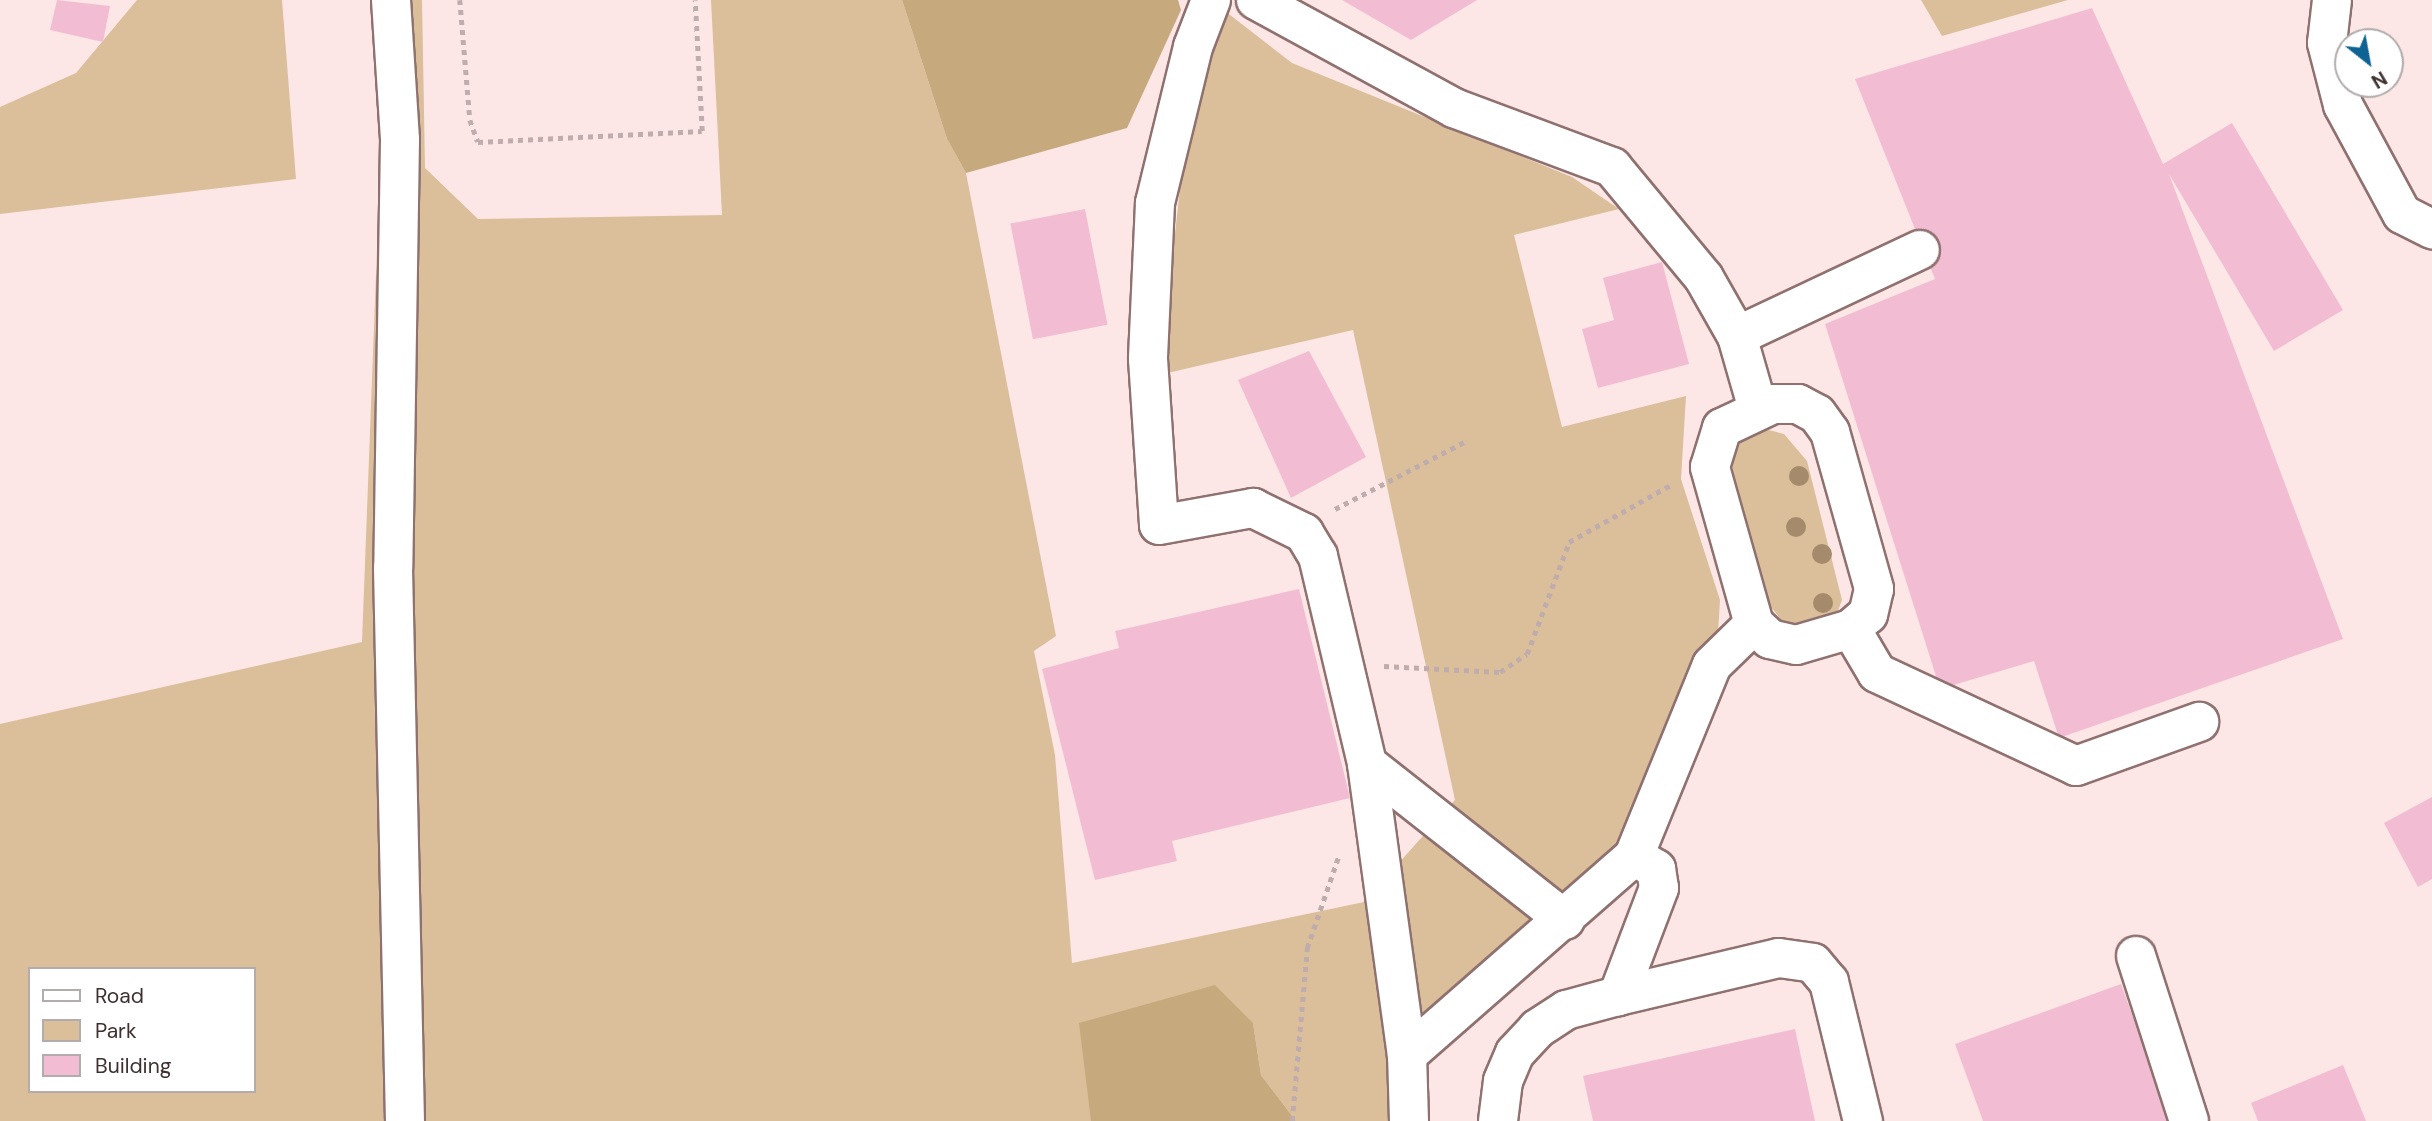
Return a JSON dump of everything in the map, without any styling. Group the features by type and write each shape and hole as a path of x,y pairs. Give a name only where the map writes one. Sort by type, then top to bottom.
{"street":[{"path":"391,0 400,139 393,568 405,1121"},
{"path":"1211,0 1193,47 1155,203 1148,359 1159,525 1253,508 1304,533 1318,556 1367,764 1407,1055 1409,1121"},
{"path":"1256,0 1454,108 1612,167 1668,228 1737,336 1758,409"},
{"path":"2332,0 2327,43 2343,105 2402,214 2432,229"},
{"path":"1737,336 1920,250"},
{"path":"1798,404 1817,414 1830,432 1874,589 1868,614 1850,629 1796,645 1770,639 1754,624 1710,467 1723,428 1758,409 1798,404"},
{"path":"1407,1055 1565,920 1634,856 1712,665 1754,624"},
{"path":"1850,629 1877,673 2076,766 2199,722"},
{"path":"1367,764 1565,920"},
{"path":"1618,996 1659,888 1656,869 1634,856"},
{"path":"2136,956 2189,1121"},
{"path":"1498,1121 1503,1081 1515,1053 1536,1029 1566,1010 1779,957 1813,963 1829,982 1863,1121"}],"path":[{"path":"460,0 470,120 478,142 702,131 695,0"},
{"path":"1304,533 1337,507 1464,442"},
{"path":"1343,663 1500,672 1527,654 1569,542 1710,467"},
{"path":"1292,1121 1307,948 1349,835 1375,822"}],"green space":[{"path":"137,0 282,0 296,179 0,214 0,107 76,73"},
{"path":"402,0 422,0 425,168 478,219 722,215 711,0 902,0 947,139 966,173 1056,636 1034,651 1055,755 1072,963 1364,902 1455,800 1353,330 1159,375 1186,136 1225,11 1292,63 1572,177 1619,209 1514,235 1562,427 1686,396 1681,479 1720,600 1718,634 1622,852 1389,1058 1394,1121 1296,1121 1261,1075 1253,1023 1093,1121 0,1121 0,724 362,642 380,169 413,169"},
{"path":"1921,0 2068,0 1942,36"},
{"path":"1769,430 1784,434 1807,461 1842,600 1836,616 1788,629 1765,599 1733,480 1732,459 1743,437"}],"shaded area":[{"path":"902,0 1178,0 1181,10 1127,128 966,173 947,139"},
{"path":"1215,985 1253,1023 1261,1075 1296,1121 1091,1121 1079,1023"}],"building":[{"path":"57,0 110,6 103,42 50,30"},
{"path":"1342,0 1477,0 1411,40"},
{"path":"2092,8 2163,164 2232,123 2343,310 2274,351 2169,174 2343,639 2059,738 2034,661 1940,689 1825,324 1935,279 1855,79"},
{"path":"1085,209 1108,325 1033,339 1010,224"},
{"path":"1662,262 1689,364 1598,388 1582,329 1614,320 1603,278"},
{"path":"1309,351 1366,457 1291,498 1238,380"},
{"path":"1299,589 1350,798 1172,841 1177,861 1095,880 1042,669 1119,648 1115,631"},
{"path":"2432,797 2432,879 2418,887 2384,823"},
{"path":"2121,984 2171,1121 1983,1121 1955,1044"},
{"path":"1795,1029 1815,1121 1593,1121 1583,1076"},
{"path":"2343,1065 2366,1121 2258,1121 2251,1103"}]}
